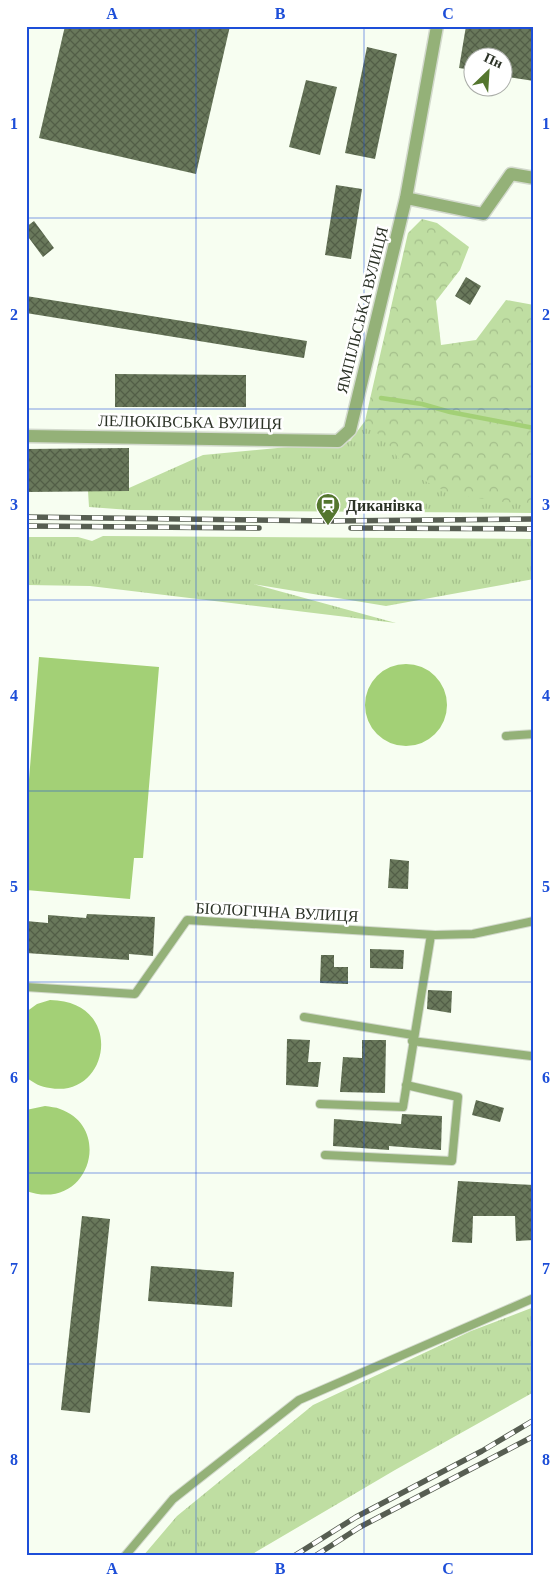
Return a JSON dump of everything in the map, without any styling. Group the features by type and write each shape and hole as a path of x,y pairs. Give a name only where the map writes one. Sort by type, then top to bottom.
{"street":[{"name":"ЯМПІЛЬСЬКА ВУЛИЦЯ","path":"350,430 406,198 437,26"},
{"path":"406,198 483,214 511,174 534,178"},
{"name":"ЛЕЛЮКІВСЬКА ВУЛИЦЯ","path":"26,436 338,441 350,430"}],"lane":[{"path":"506,736 534,734"},
{"name":"БІОЛОГІЧНА ВУЛИЦЯ","path":"26,987 135,994 188,920 431,934 473,934 534,921"},
{"path":"320,1104 402,1107 431,934"},
{"path":"304,1017 413,1038 534,1055"},
{"path":"325,1155 452,1161 458,1097 406,1085"},
{"path":"126,1556 173,1498 299,1400 534,1298"}],"green space":[{"path":"422,219 437,223 469,247 460,270 436,301 441,345 476,340 506,300 534,305 534,504 504,502 451,494 407,472 391,447 365,421 408,233"},
{"path":"365,421 443,467 534,485 534,513 130,510 89,507 88,491 129,488 203,455 350,441"},
{"path":"103,536 534,539 534,579 386,606 253,584 396,623 90,586 26,585 26,537 78,537 92,541"},
{"path":"534,1307 534,1392 395,1470 249,1556 143,1556 177,1516 313,1405 471,1331"}],"shaded area":[{"path":"39,657 159,667 143,858 134,858 130,899 26,890 26,816"},
{"path":"398,664 414,664 429,671 440,682 447,697 444,721 435,734 414,746 398,746 383,739 372,728 365,713 365,697 372,682 383,671"},
{"path":"50,1000 74,1005 90,1016 99,1031 101,1048 96,1065 86,1079 70,1087 50,1088 37,1084 26,1077 26,1012 37,1004"},
{"path":"45,1106 58,1108 77,1119 86,1133 90,1149 87,1165 79,1180 65,1190 48,1195 26,1191 26,1110"}],"building":[{"path":"65,26 230,26 196,174 39,138"},
{"path":"466,26 534,26 534,81 512,78 512,48 462,48"},
{"path":"367,47 397,54 375,159 345,153"},
{"path":"462,50 462,68 459,68"},
{"path":"306,80 337,87 320,155 289,147"},
{"path":"336,185 362,189 351,259 325,255"},
{"path":"34,221 54,248 43,257 26,234 26,227"},
{"path":"466,277 481,286 470,305 455,296"},
{"path":"26,296 307,341 304,358 26,313"},
{"path":"115,374 246,375 246,407 115,407"},
{"path":"129,448 129,491 26,492 26,449"},
{"path":"390,859 409,861 408,889 388,888"},
{"path":"87,914 155,917 153,956 129,954 129,960 26,953 26,921 48,923 48,915 86,918"},
{"path":"370,949 404,950 403,969 370,968"},
{"path":"321,955 334,955 334,967 348,967 348,984 320,983"},
{"path":"428,990 452,991 451,1013 427,1009"},
{"path":"287,1039 310,1040 308,1062 321,1062 318,1087 286,1085"},
{"path":"362,1040 386,1040 385,1093 340,1092 343,1057 362,1058"},
{"path":"476,1100 504,1108 500,1122 472,1115"},
{"path":"402,1114 442,1116 441,1150 389,1146 389,1150 333,1146 334,1119 401,1124"},
{"path":"458,1181 534,1185 534,1240 516,1241 515,1216 473,1216 472,1243 452,1242"},
{"path":"82,1216 110,1219 90,1413 61,1410"},
{"path":"151,1266 234,1272 232,1307 148,1301"}],"waterway":[{"path":"381,398 422,404 450,412 534,428"}],"railway":[{"path":"26,517 331,521 534,519"},
{"path":"26,526 259,528"},
{"path":"351,528 534,529"},
{"path":"294,1556 356,1517 482,1451 534,1420"},
{"path":"315,1556 360,1527 534,1436"}],"place":[{"name":"Диканівка","path":"328,526"}]}
